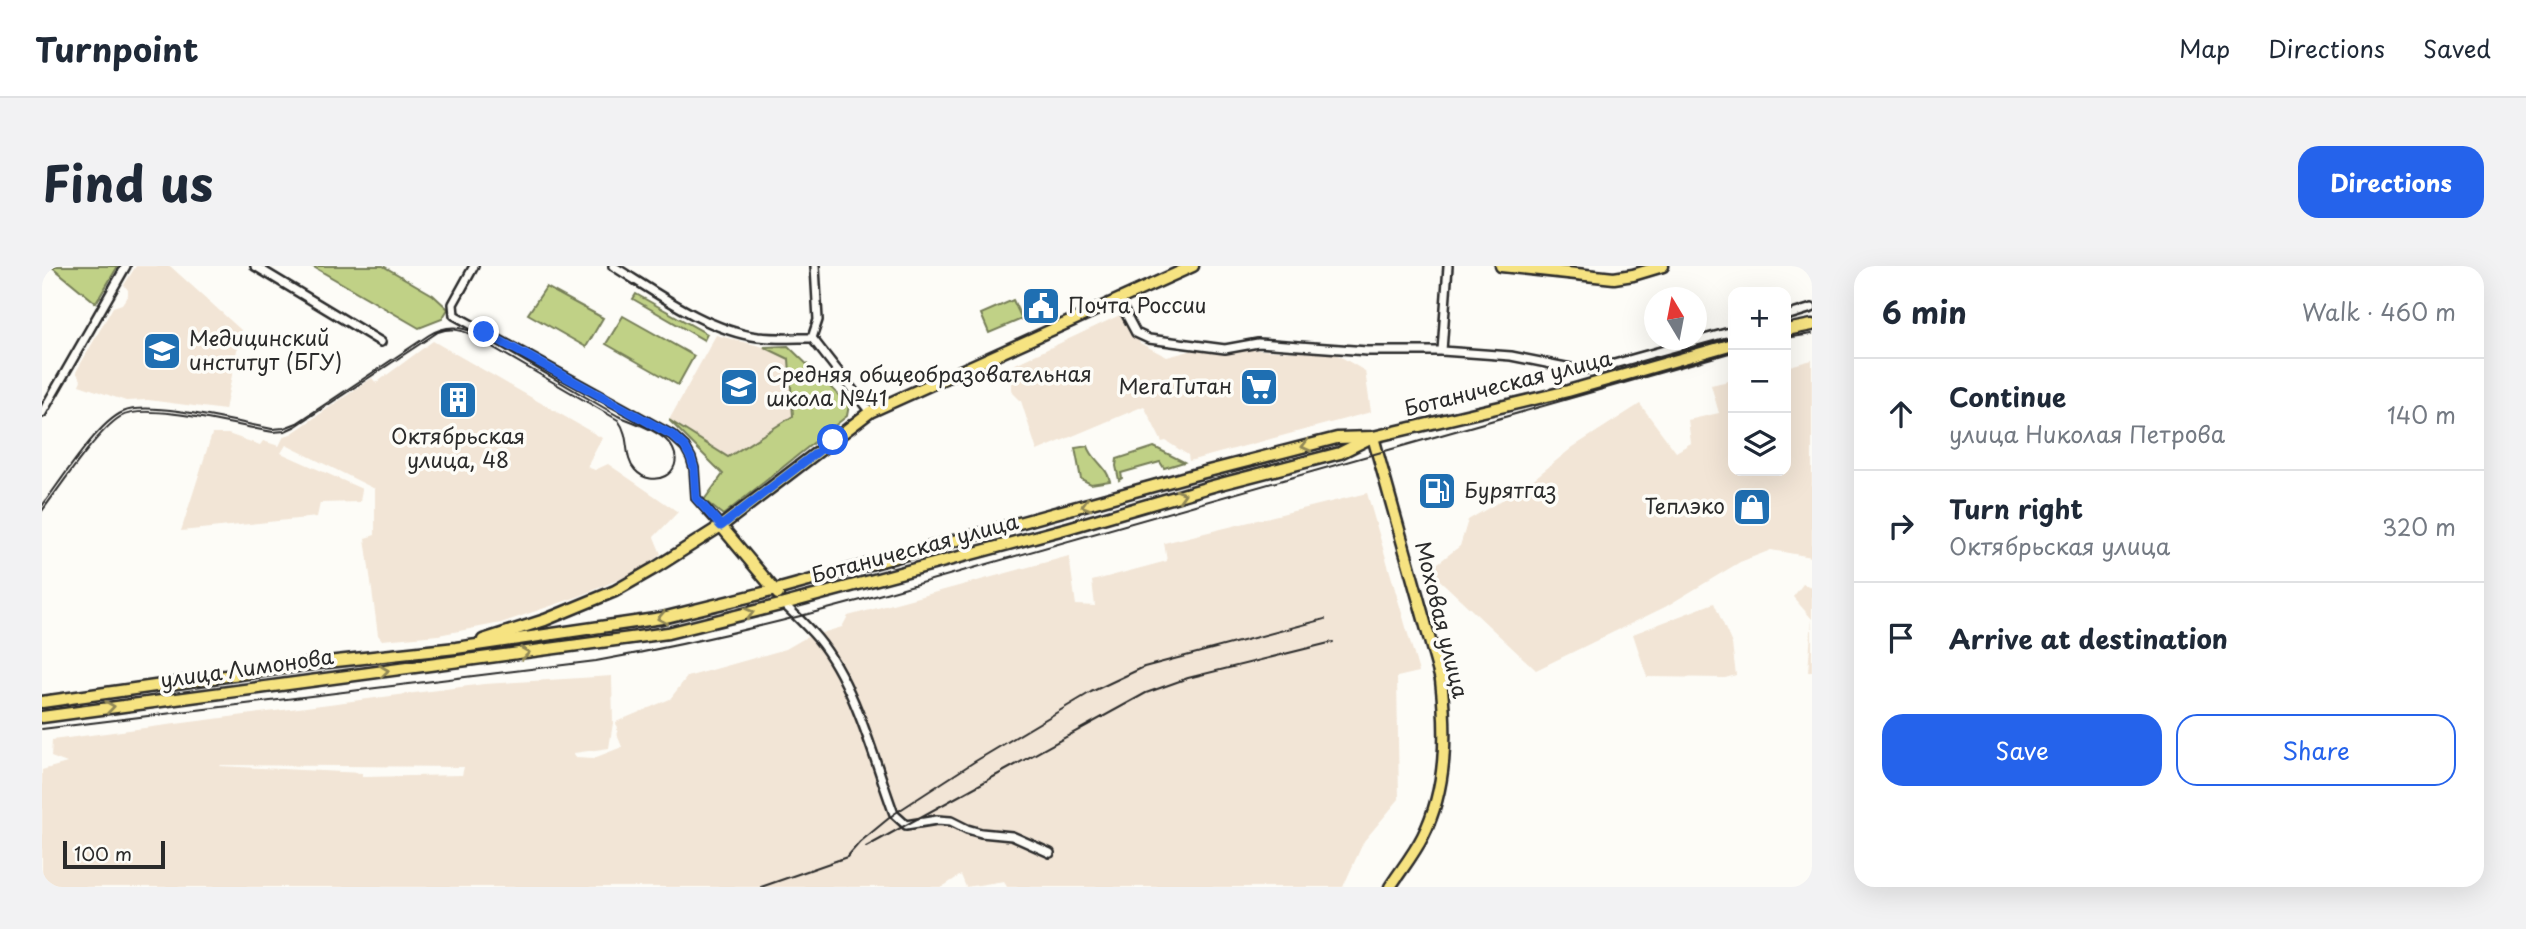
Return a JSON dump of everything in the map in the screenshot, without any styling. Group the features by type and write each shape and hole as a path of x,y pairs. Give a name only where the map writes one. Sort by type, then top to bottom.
{"main road":[{"path":"456,648 545,620 615,591 721,526 870,412 1193,266"},
{"path":"1501,266 1614,278 1663,266"},
{"path":"1791,329 1812,325"},
{"name":"Ботаническая улица","path":"456,648 663,618 776,590 1218,468 1338,438 1373,437 1568,391 1728,345"},
{"name":"Ботаническая улица","path":"458,662 668,633 1340,453 1373,437"},
{"name":"Моховая улица","path":"1373,437 1441,680 1445,716 1444,756 1437,799 1422,838 1390,887"},
{"path":"721,526 776,590 784,604"},
{"path":"484,644 485,658"},
{"name":"улица Лимонова","path":"42,702 318,663 456,648"},
{"name":"улица Лимонова","path":"42,717 458,662"}],"street":[{"path":"43,411 126,266"},
{"path":"255,266 382,342"},
{"path":"474,266 453,304 454,315 672,435 685,447 691,458 696,498 721,526"},
{"path":"613,266 678,305 718,325 758,337 813,338"},
{"path":"813,338 818,320 815,266"},
{"path":"1443,351 1448,266"},
{"path":"1119,301 1136,333 1149,339 1225,349 1258,342 1367,351 1443,351 1511,356 1581,370 1614,364 1728,332"},
{"path":"1791,314 1812,308"},
{"path":"813,338 870,412"},
{"path":"784,604 819,640 836,668 855,705 894,814 906,825 937,820 951,821 981,833 1012,836 1050,853"}],"shaded area":[{"name":"Медицинский институт (БГУ)","path":"136,266 170,266 241,330 225,410 148,400 126,401 79,385 81,380 76,372 113,307 122,304 128,295 124,285"},
{"path":"1122,314 1140,343 1167,357 1205,347 1336,354 1365,371 1371,412 1189,461 1188,455 1166,441 1162,442 1144,406 1037,451 1021,401 1013,393 1007,368"},
{"name":"Средняя общеобразовательная школа №41","path":"716,335 764,347 789,359 793,416 728,457 669,420"},
{"path":"433,341 602,438 587,467 595,470 608,464 678,512 654,537 661,554 641,570 580,596 501,623 438,635 382,640 378,635 365,538 375,535 375,489 286,445 281,453 362,489 360,502 320,503 317,517 181,531 212,434 228,434 260,445 263,441 279,446 284,436 291,434 372,378 376,383"},
{"path":"1812,360 1812,557 1771,550 1740,562 1665,607 1536,670 1429,570 1460,546 1468,520 1524,487 1573,447 1640,404 1676,452 1691,443 1688,420 1719,413 1711,385 1728,381 1728,476 1791,476 1791,366"},
{"path":"1367,493 1419,672 1397,677 1399,799 1364,841 1343,887 1007,887 1004,881 966,887 961,875 942,887 42,887 42,770 67,763 51,757 52,740 484,684 612,676 613,723 609,748 574,753 575,757 594,758 622,747 616,722 670,699 687,677 786,649 805,638 842,627 848,616 1069,556 1076,605 1095,606 1092,581 1167,561 1164,543","holes":["221,765 464,767 462,775 362,777 362,773"]},
{"path":"1803,584 1812,587 1812,619 1793,597"},
{"path":"1714,603 1732,644 1736,675 1725,678 1647,677 1633,634"},
{"path":"1812,619 1812,672 1808,672"}],"green space":[{"path":"51,266 118,266 96,303"},
{"path":"312,266 383,266 433,295 448,309 442,319 419,328"},
{"path":"546,287 603,318 586,347 528,314"},
{"path":"636,294 707,334 704,340 633,299"},
{"path":"1013,300 1022,319 989,333 981,314"},
{"path":"623,316 694,356 678,385 606,344"},
{"path":"788,346 849,405 847,416 723,515 704,500 723,474 669,420 728,457 793,416 789,359 764,347"},
{"path":"1088,446 1110,481 1091,484 1081,479 1075,448"},
{"path":"1154,447 1184,462 1164,468 1160,462 1121,473 1122,478 1119,480 1117,459"}],"tram line":[{"path":"42,506 91,440 123,412 136,409 174,411 272,429 284,428 297,423 429,335 448,328 460,328 480,335 618,416 656,433 669,443 676,458 675,465 665,476 650,479 642,476 631,465 622,426 618,420 470,334 450,330 438,332 285,431 273,432 171,413 133,413 120,417 90,447 42,511"},
{"path":"1791,337 1812,334"},
{"path":"42,729 596,661 696,641 861,600 1728,353"}],"railway":[{"path":"761,887 847,857 860,842 894,814 1091,692 1144,667 1325,619"},
{"path":"866,847 1146,693 1188,678 1333,642"}],"place":[{"name":"Почта России","path":"1041,306"},
{"name":"Медицинский институт (БГУ)","path":"162,351"},
{"name":"Средняя общеобразовательная школа №41","path":"739,387"},
{"name":"МегаТитан","path":"1259,387"},
{"name":"Октябрьская улица, 48","path":"458,400"},
{"name":"Бурятгаз","path":"1437,491"},
{"name":"Теплэко","path":"1752,507"}],"route":[{"path":"484,332 672,435 685,447 691,458 696,498 721,526 833,440"}]}
